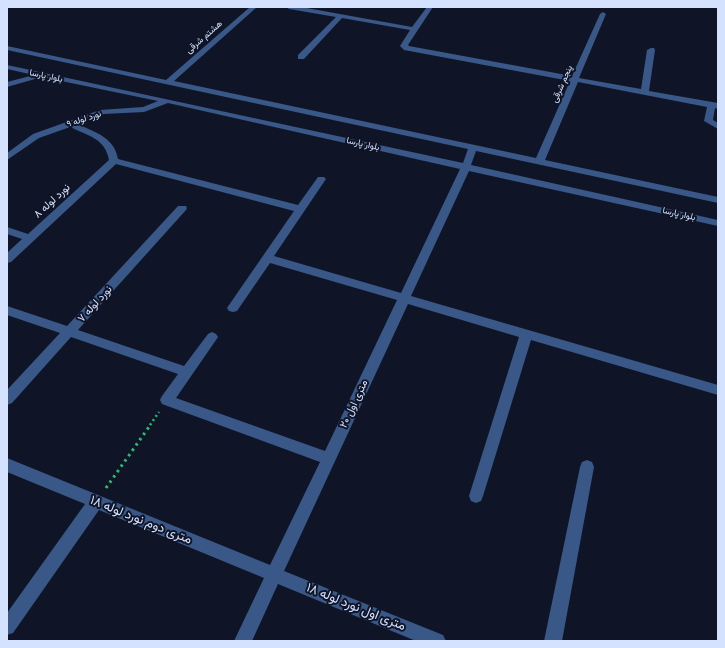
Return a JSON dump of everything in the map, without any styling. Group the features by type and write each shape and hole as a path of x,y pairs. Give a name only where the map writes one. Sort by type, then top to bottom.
{"street":[{"name":"هشتم شرقی","path":"167,83 254,7"},
{"path":"288,7 414,29"},
{"path":"430,7 404,46 407,48 715,105 708,120 718,126"},
{"name":"پنجم شرقی","path":"539,162 603,14"},
{"path":"301,57 341,16"},
{"name":"بلوار پارسا","path":"7,48 718,200"},
{"path":"644,93 651,50"},
{"name":"بلوار پارسا","path":"7,67 169,101 718,223"},
{"path":"7,85 41,75"},
{"name":"۹ نورد لوله","path":"7,157 36,136 103,112 144,109 169,101"},
{"path":"70,124 104,140 112,150 114,161 301,209"},
{"name":"۲۰ متری اول","path":"243,641 466,167 473,148"},
{"name":"۸ نورد لوله","path":"7,260 114,161"},
{"path":"233,308 321,180"},
{"name":"۷ نورد لوله","path":"7,399 182,208"},
{"path":"7,230 30,238"},
{"path":"267,258 718,390"},
{"path":"7,310 187,372"},
{"path":"476,496 526,335"},
{"path":"212,337 167,400 329,459"},
{"name":"۱۸ متری دوم نورد لوله","path":"7,465 274,574"},
{"path":"553,641 587,467"},
{"path":"7,627 96,502"},
{"name":"۱۸ متری اول نورد لوله","path":"274,574 437,641"}],"path":[{"path":"96,502 167,400"}]}
